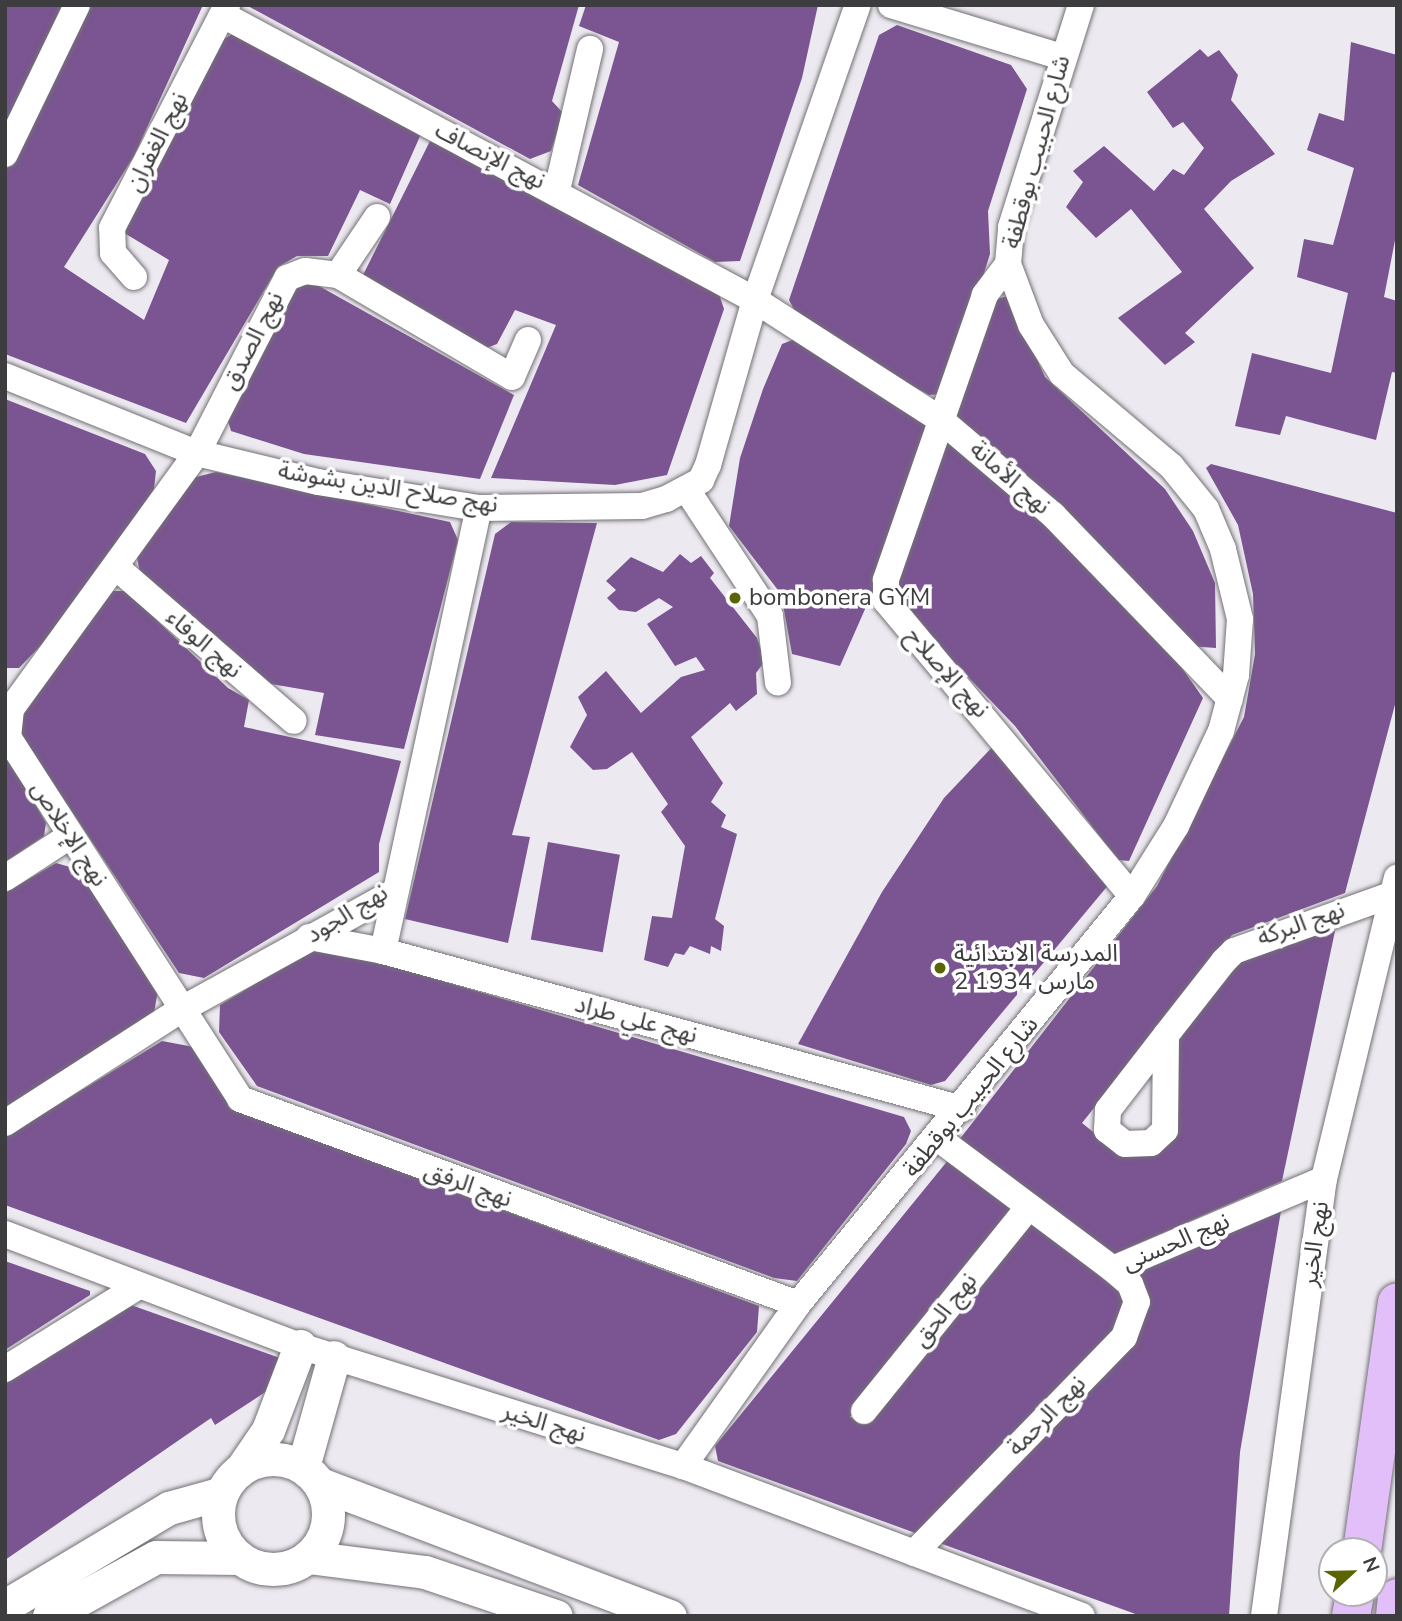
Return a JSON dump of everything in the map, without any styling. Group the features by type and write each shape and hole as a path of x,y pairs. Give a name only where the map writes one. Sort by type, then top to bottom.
{"main road":[{"path":"1364,1537 1397,1302"},
{"path":"1395,1616 1397,1598"}],"street":[{"path":"5,153 78,5"},
{"path":"778,683 770,616 687,490 701,480 714,450 755,300 858,5"},
{"name":"شارع الحبيب بوقطفة","path":"683,1466 798,1304 939,1139 1132,896 1196,790 1230,699 1240,619 1223,550 1206,509 1143,440 1062,374 1031,325 1008,264 1011,228 1062,57 1082,5"},
{"path":"901,7 1062,57"},
{"name":"نهج الإنصاف","path":"225,10 755,300"},
{"name":"نهج الغفران","path":"134,277 113,253 111,233 225,10"},
{"path":"557,190 590,49"},
{"path":"338,275 377,217"},
{"name":"نهج الإصلاح","path":"1008,264 985,295 886,580 886,601 1132,896"},
{"name":"نهج الصدق","path":"197,453 282,283 305,271 338,275 512,377 528,340"},
{"name":"نهج الأمانة","path":"755,300 941,420 1045,507 1230,699"},
{"name":"نهج صلاح الدين بشوشة","path":"5,376 197,453 318,482 479,508 642,506 687,490"},
{"name":"نهج الإخلاص","path":"182,1009 8,737 7,718 14,688 116,567 197,453"},
{"name":"نهج الجود","path":"5,1123 182,1009 394,892 479,508"},
{"name":"نهج الوفاء","path":"116,567 294,721"},
{"path":"5,878 70,836"},
{"name":"نهج البركة","path":"1166,1035 1243,945 1395,886"},
{"name":"نهج الخير","path":"1264,1616 1324,1179 1395,886"},
{"path":"383,951 394,892"},
{"name":"نهج علي طراد","path":"309,937 383,951 962,1109"},
{"name":"نهج الرفق","path":"182,1009 225,1081 249,1104 798,1304"},
{"name":"نهج الحسنى","path":"939,1139 1027,1209 1113,1269 1324,1179"},
{"name":"نهج الحق","path":"864,1410 1027,1209"},
{"name":"نهج الخير","path":"5,1234 137,1287 300,1346 683,1466 1082,1616"},
{"name":"نهج الرحمة","path":"914,1553 1124,1338 1137,1302 1130,1284 1113,1269"},
{"path":"5,1369 137,1287"},
{"path":"240,1558 218,1522 222,1493 268,1430 300,1346"},
{"path":"308,1557 327,1523 312,1476 334,1357"},
{"path":"242,1468 273,1458 312,1476 670,1616"},
{"path":"5,1606 169,1508 222,1493"},
{"path":"49,1616 96,1587 156,1557 240,1558 281,1569 308,1557 425,1572 556,1616"}],"building":[{"path":"5,5 71,5 5,137"},
{"path":"89,5 203,5 134,156 64,267 144,320 169,260 121,231 219,42 237,31 421,134 390,204 360,190 328,256 297,256 278,267 186,423 5,354 5,172"},
{"path":"246,5 579,5 552,101 563,113 551,151 530,159"},
{"path":"586,5 818,5 802,78 740,261 715,262 578,185 619,42 579,26"},
{"path":"897,25 1011,65 1027,89 988,211 990,254 946,394 929,395 802,325 789,300 879,35"},
{"path":"1351,42 1397,55 1397,230 1384,297 1397,301 1397,373 1392,372 1376,440 1286,416 1280,435 1235,426 1252,353 1331,373 1348,293 1297,277 1304,239 1333,245 1354,168 1307,150 1319,113 1344,121"},
{"path":"1200,49 1208,57 1219,50 1238,75 1231,100 1275,154 1231,181 1204,209 1254,268 1185,333 1195,342 1165,365 1118,318 1182,272 1131,209 1096,238 1066,207 1083,182 1073,171 1104,146 1154,191 1173,169 1184,175 1204,148 1183,122 1173,128 1147,92"},
{"path":"430,141 719,294 724,309 667,475 615,485 491,478 556,325 515,310 497,344 481,350 361,279"},
{"path":"310,281 514,395 480,479 304,454 231,431 226,414 294,290"},
{"path":"1008,296 1045,377 1165,489 1193,531 1215,583 1216,648 1188,646 1074,518 951,417 989,301"},
{"path":"795,339 929,416 873,591 840,666 792,654 781,594 729,526 740,458 763,389 782,344"},
{"path":"5,399 145,454 156,471 154,489 56,630 19,668 5,668"},
{"path":"950,439 1001,475 1182,668 1203,698 1129,861 1118,860 1015,726 903,609 891,586 937,450"},
{"path":"1211,464 1397,513 1397,697 1345,893 1232,935 1082,1123 1123,1156 1168,1143 1170,1045 1240,953 1338,917 1282,1181 1114,1254 959,1140 1157,886 1244,717 1255,654 1253,594 1238,525 1206,468"},
{"path":"216,472 450,522 458,540 404,749 315,735 324,693 265,683 140,574 137,557 192,478"},
{"path":"511,522 597,523 512,835 530,837 508,943 405,919 495,534"},
{"path":"680,554 691,563 701,556 714,573 710,578 757,638 765,661 756,673 757,694 736,711 730,703 691,737 723,783 711,802 726,815 721,827 737,834 715,919 724,926 721,951 711,946 710,954 690,946 684,955 675,953 668,967 644,960 652,916 672,918 685,846 661,812 668,804 632,752 607,769 593,770 570,747 587,715 578,697 606,671 641,713 681,677 705,670 696,657 675,666 647,624 673,607 659,598 636,612 619,610 607,598 616,590 606,581 631,557 663,572"},
{"path":"110,591 126,591 228,688 249,700 244,727 401,761 379,844 379,872 204,978 179,973 18,730 23,713"},
{"name":"المدرسة الابتدائية 2 مارس 1934","path":"997,742 1110,883 945,1081 931,1085 798,1044 882,892 944,798"},
{"path":"5,752 46,823 44,836 5,862"},
{"path":"548,842 620,855 603,952 531,939"},
{"path":"56,863 77,869 158,990 154,1013 5,1109 5,893"},
{"path":"320,945 904,1117 911,1131 906,1144 797,1281 774,1278 257,1086 219,1032 220,1005"},
{"path":"162,1041 194,1047 235,1110 759,1306 757,1332 676,1434 659,1440 5,1205 5,1137"},
{"path":"949,1159 1012,1209 850,1417 865,1423 1027,1217 1123,1295 1125,1317 918,1534 718,1461 715,1446"},
{"path":"1282,1205 1240,1452 1229,1616 1141,1616 934,1541 1086,1389 1142,1280 1135,1267"},
{"path":"5,1261 90,1291 90,1295 5,1350"},
{"path":"131,1305 280,1358 273,1387 215,1425 211,1418 5,1560 5,1384"}],"place":[{"name":"bombonera GYM","path":"735,598"},
{"name":"المدرسة الابتدائية 2 مارس 1934","path":"940,968"}]}
